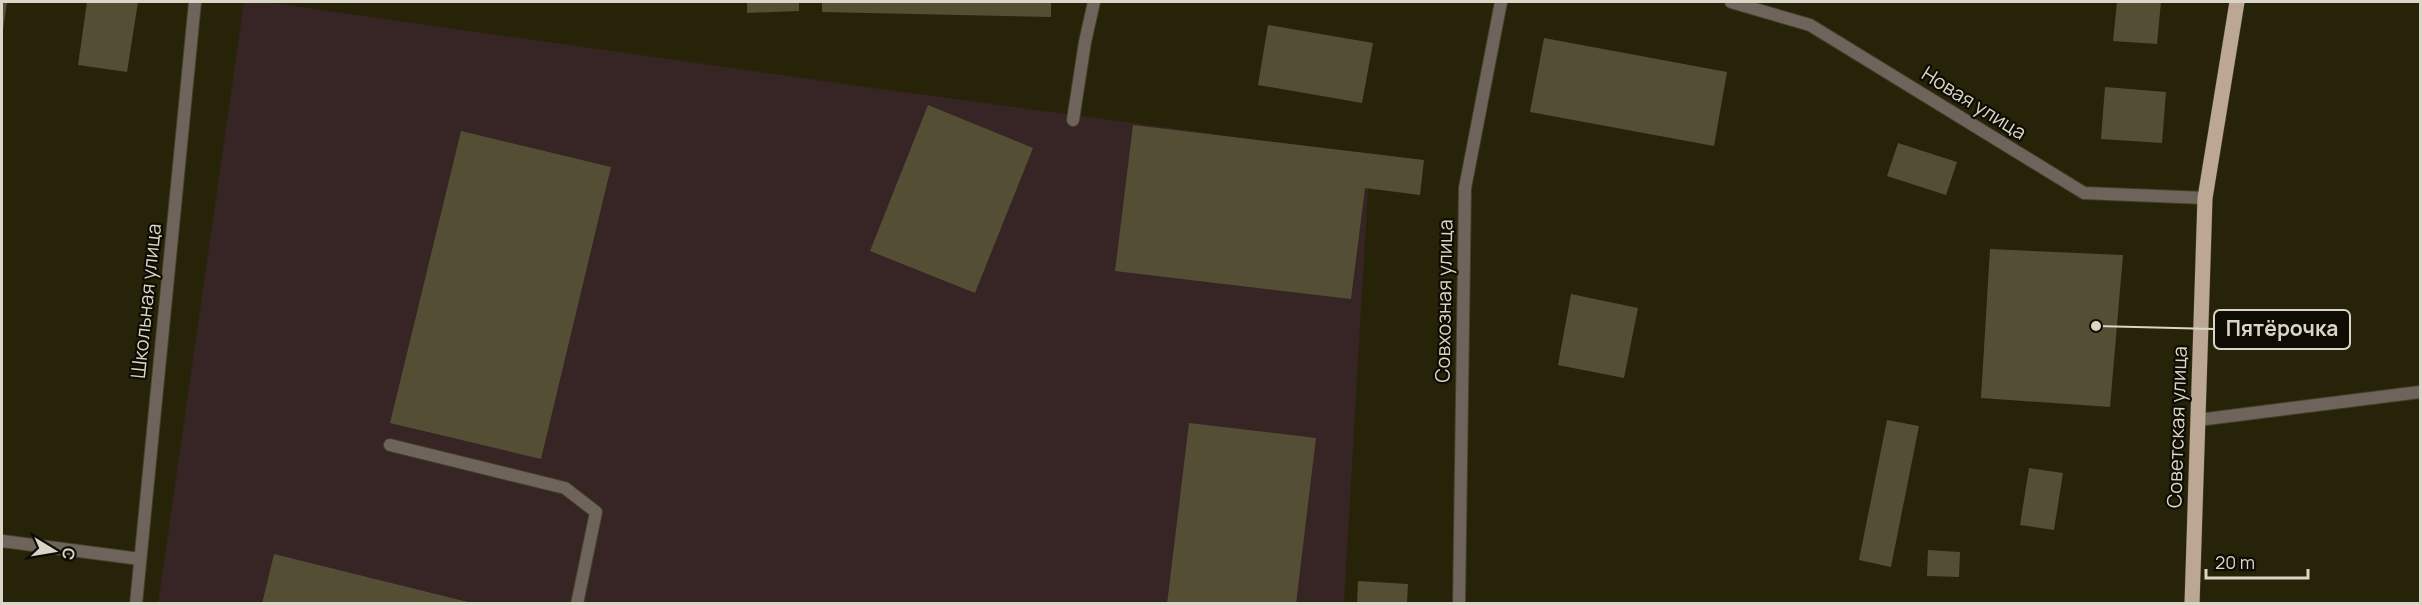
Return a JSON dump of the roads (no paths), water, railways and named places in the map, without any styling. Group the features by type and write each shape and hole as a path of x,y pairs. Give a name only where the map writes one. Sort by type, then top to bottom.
{"main road":[{"name":"Советская улица","path":"2192,603 2205,198 2237,2"}],"street":[{"name":"Школьная улица","path":"136,603 195,2"},
{"path":"1073,120 1085,42 1094,2"},
{"name":"Совхозная улица","path":"1459,603 1465,188 1501,2"},
{"name":"Новая улица","path":"1731,2 1810,25 2084,193 2205,198"},
{"path":"2198,420 2421,392"},
{"path":"390,445 565,488 596,512 577,603"},
{"path":"2,541 140,559"}],"place":[{"name":"Пятёрочка","path":"2096,326"}]}
